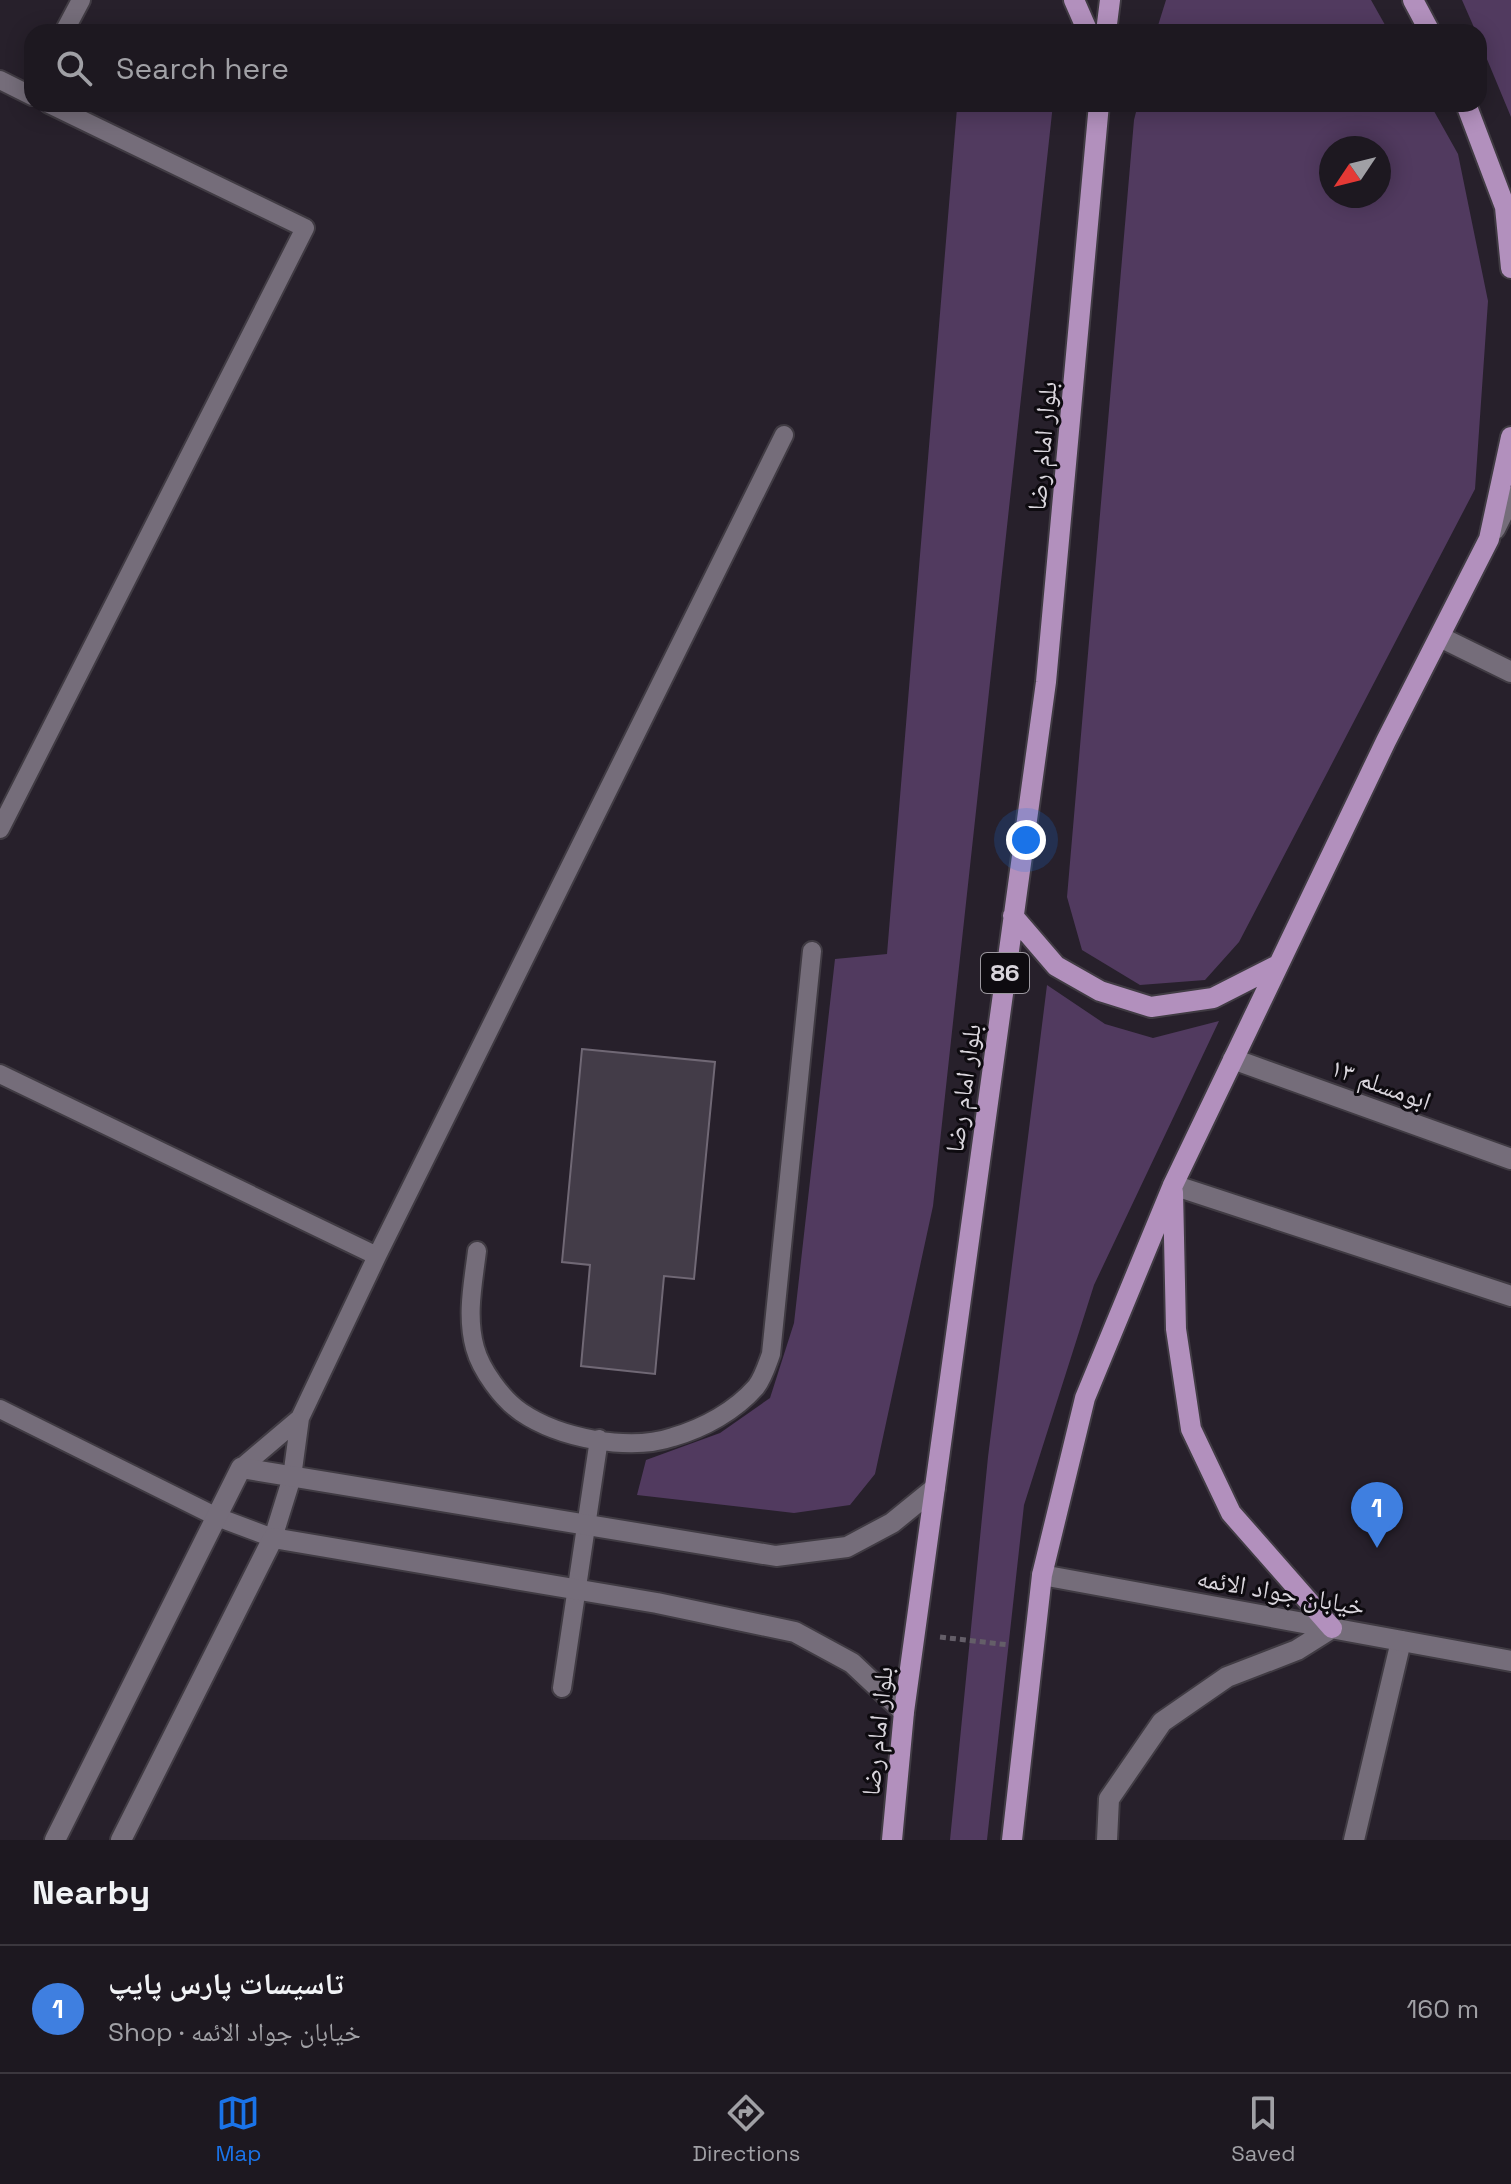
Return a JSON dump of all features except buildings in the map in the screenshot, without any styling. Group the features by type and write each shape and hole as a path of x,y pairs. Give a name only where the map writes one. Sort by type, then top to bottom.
{"main road":[{"path":"1074,0 1084,24"},
{"path":"1413,0 1426,24"},
{"path":"1107,24 1111,1"},
{"name":"بلوار امام رضا","path":"892,1840 904,1712 1046,682 1098,112"},
{"path":"1469,112 1505,207 1511,268"},
{"path":"1012,1840 1042,1575 1085,1398 1173,1185 1386,741 1489,539 1511,437"},
{"path":"1013,916 1056,966 1100,991 1151,1007 1213,998 1278,965"},
{"path":"1173,1185 1176,1329 1191,1429 1231,1513 1332,1628"}],"street":[{"path":"1489,539 1511,497"},
{"path":"1440,637 1511,672"},
{"name":"ابومسلم ۱۳","path":"1233,1059 1511,1159"},
{"path":"1173,1185 1511,1296"},
{"path":"55,1840 241,1468 776,1556 847,1547 892,1523 935,1488"},
{"path":"121,1840 273,1538 657,1603 795,1632 852,1663 904,1712"},
{"name":"خیابان جواد الائمه","path":"1042,1575 1511,1661"},
{"path":"1107,1840 1109,1799 1162,1722 1227,1677 1297,1650 1332,1628"},
{"path":"1354,1840 1401,1641"}],"lane":[{"path":"68,24 81,0"},
{"path":"0,80 24,91"},
{"path":"0,829 305,228 66,112"},
{"path":"0,1409 217,1517 273,1538 292,1477 300,1418 377,1256 784,435"},
{"path":"477,1251 469,1316 475,1351 493,1383 519,1411 585,1439 637,1443 671,1438 707,1424 737,1405 758,1384 771,1354 812,951"},
{"path":"0,1074 377,1256"},
{"path":"241,1468 300,1418"},
{"path":"562,1688 599,1439"}],"path":[{"path":"915,1634 1034,1648"}],"shaded area":[{"path":"1166,0 1371,0 1384,24 1158,24"},
{"path":"1462,0 1511,0 1511,117 1487,59 1487,24 1472,24"},
{"path":"957,112 1052,112 933,1206 875,1474 850,1505 794,1513 637,1495 646,1460 720,1433 770,1398 794,1323 835,959 887,954"},
{"path":"1136,112 1434,112 1458,154 1488,301 1475,489 1239,942 1205,980 1140,985 1082,950 1067,897"},
{"path":"1047,985 1105,1024 1153,1038 1219,1021 1094,1285 1024,1505 987,1840 950,1840 988,1457"}],"place":[{"name":"تاسیسات پارس پایپ","path":"1377,1548"}]}
